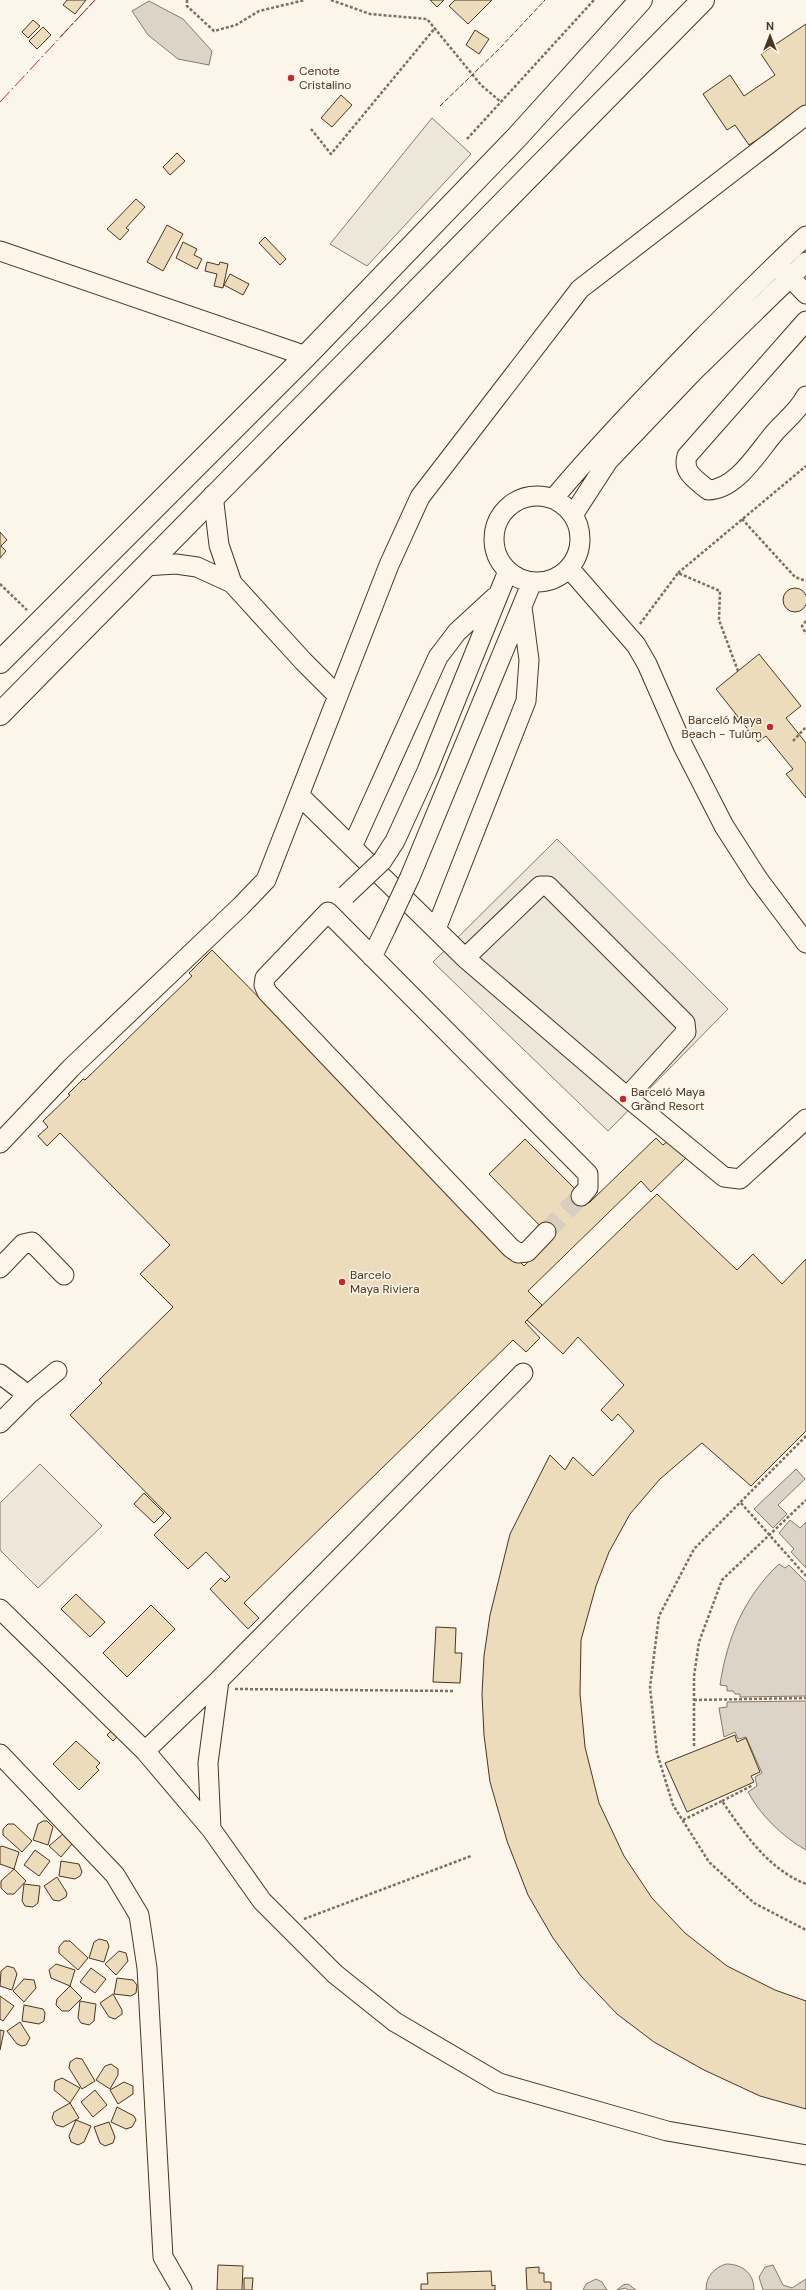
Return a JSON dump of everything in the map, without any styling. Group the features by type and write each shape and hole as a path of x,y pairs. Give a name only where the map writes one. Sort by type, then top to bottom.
{"highway":[{"path":"0,714 213,495 703,0"},
{"path":"0,662 39,621 306,356 518,136 634,2"}],"street":[{"path":"0,1143 71,1068 241,906 266,880 389,565 420,497 580,289 806,115"},
{"path":"553,499 600,444 777,262 806,236"},
{"path":"0,251 306,356"},
{"path":"777,262 806,294"},
{"path":"573,515 608,461 693,372 806,262"},
{"path":"806,321 687,456 685,462 689,473 708,490 722,488 753,461 774,432 803,402 806,396"},
{"path":"213,495 219,545 232,583 303,661 338,696"},
{"path":"532,496 553,499 562,504 573,515 580,530 579,550 569,568 552,580 532,582 521,580 508,571 499,559 495,549 494,539 499,519 513,504 532,496"},
{"path":"144,566 176,564 196,567 232,583"},
{"path":"569,568 630,638 647,664 683,746 724,826 758,879 806,943"},
{"path":"508,571 427,771 395,841 382,861 328,912 265,978 264,985 267,992 510,1248 518,1253 527,1252 546,1232"},
{"path":"372,957 410,877 532,582"},
{"path":"352,847 438,657 457,632 499,593"},
{"path":"436,929 526,701 529,660 522,607"},
{"path":"299,795 465,958 626,1097 724,1177 733,1180 740,1179 806,1119"},
{"path":"465,958 540,886 548,886 685,1023 686,1032 626,1097"},
{"path":"328,912 588,1174 588,1188 581,1196"},
{"path":"0,1268 23,1244 32,1242 64,1274"},
{"path":"0,1423 28,1395 57,1371"},
{"path":"145,1751 219,1680 523,1373"},
{"path":"0,1374 28,1395"},
{"path":"0,1609 145,1751 211,1829 262,1901 335,1974 395,2022 499,2083 667,2131 806,2155"},
{"path":"211,1829 208,1763 219,1680"},
{"path":"0,1754 115,1875 139,1915 147,1968 163,2257 181,2290"}],"path":[{"path":"187,0 187,6 214,31 236,25 259,11 305,0"},
{"path":"331,0 370,14 426,19 481,85 501,102"},
{"path":"467,139 594,0"},
{"path":"311,129 331,154 435,28"},
{"path":"630,638 678,573 806,466"},
{"path":"742,519 795,577 806,581"},
{"path":"678,573 720,591 719,620 738,672"},
{"path":"0,584 39,621"},
{"path":"806,621 802,626 806,634"},
{"path":"793,741 806,728"},
{"path":"806,1436 694,1549 659,1616 650,1687 657,1753 673,1805 709,1862 754,1903 806,1930"},
{"path":"694,1746 694,1676 699,1642 722,1580 806,1500"},
{"path":"740,1503 768,1536 806,1576"},
{"path":"219,1680 231,1688 241,1690 454,1691"},
{"path":"694,1700 806,1698"},
{"path":"683,1820 753,1785"},
{"path":"722,1801 751,1844 793,1879 806,1884"},
{"path":"287,1926 471,1856"}],"shaded area":[{"path":"149,1 183,19 212,51 209,65 178,59 148,35 132,11"},
{"path":"432,118 471,154 367,266 330,244"},
{"path":"557,839 728,1009 608,1131 433,962"},
{"path":"40,1464 102,1526 38,1588 0,1550 0,1503"},
{"path":"796,1469 805,1479 778,1505 787,1514 773,1528 754,1509"},
{"path":"790,1520 800,1528 806,1522 806,1568 791,1552 794,1549 779,1533"},
{"path":"779,1564 785,1568 789,1565 806,1582 806,1696 740,1697 740,1694 735,1694 733,1691 727,1691 727,1686 720,1685 727,1651 739,1619 747,1604 756,1590"},
{"path":"806,1701 806,1850 789,1839 773,1825 753,1801 748,1792 757,1786 755,1777 762,1773 746,1737 738,1739 735,1732 724,1737 719,1708 727,1707 727,1702"},
{"path":"726,2264 732,2264 746,2271 752,2279 754,2290 706,2290 707,2281 714,2270"},
{"path":"773,2265 783,2285 792,2288 806,2279 806,2290 763,2290 759,2277 765,2267"},
{"path":"596,2279 602,2282 607,2290 583,2290 586,2284"},
{"path":"628,2284 636,2290 628,2290 626,2288 617,2290 623,2285"}],"building":[{"path":"67,0 86,0 75,14 63,5"},
{"path":"430,0 444,0 437,7"},
{"path":"455,0 492,0 468,24 449,6"},
{"path":"33,20 40,26 28,38 22,32"},
{"path":"806,24 806,108 749,145 735,125 727,130 703,94 730,75 744,96 775,75 761,54"},
{"path":"43,27 51,35 37,49 29,41"},
{"path":"475,30 489,39 479,54 466,45"},
{"path":"341,95 352,105 332,127 321,118"},
{"path":"177,153 185,161 170,175 163,167"},
{"path":"136,199 145,207 126,228 129,230 120,240 107,229"},
{"path":"167,225 183,234 163,271 147,262"},
{"path":"265,237 286,259 280,265 259,243"},
{"path":"183,242 197,249 194,255 202,259 197,269 176,258"},
{"path":"207,262 219,265 220,262 228,264 223,288 214,286 217,274 205,271"},
{"path":"230,274 249,284 243,295 224,285"},
{"path":"0,532 7,540 1,546 6,551 0,558"},
{"path":"795,588 803,592 807,600 803,608 795,612 787,608 783,600 787,592"},
{"name":"Barceló Maya Beach - Tulúm","path":"759,654 801,706 786,718 806,743 806,798 786,774 793,769 766,736 758,742 716,689"},
{"name":"Barcelo Maya Riviera","path":"212,950 524,1266 552,1238 489,1174 525,1139 589,1203 656,1138 663,1145 669,1140 687,1157 651,1192 641,1181 528,1291 542,1305 525,1322 540,1338 526,1352 513,1340 244,1603 259,1618 248,1629 210,1589 221,1578 225,1582 230,1577 206,1552 188,1569 154,1535 171,1518 70,1415 102,1383 99,1380 173,1307 140,1274 170,1245 60,1133 47,1146 38,1136 48,1127 43,1121 70,1095 68,1094 83,1079 85,1080 192,976 189,973"},
{"path":"657,1194 737,1270 753,1254 782,1284 806,1259 806,1431 751,1486 702,1443 660,1479 630,1514 609,1552 596,1586 581,1640 580,1694 585,1747 599,1803 624,1856 652,1898 685,1933 727,1966 775,1990 806,2001 806,2109 760,2096 704,2070 654,2042 617,2014 581,1976 553,1938 528,1895 507,1841 490,1782 484,1735 482,1694 484,1656 490,1615 510,1534 550,1455 565,1470 573,1457 593,1476 634,1431 618,1414 612,1421 601,1410 624,1385 578,1337 563,1354 527,1320"},
{"path":"144,1493 164,1513 154,1523 134,1504"},
{"path":"76,1594 105,1622 90,1637 61,1609"},
{"path":"151,1605 175,1629 127,1677 103,1653"},
{"path":"436,1627 456,1628 455,1653 462,1653 460,1683 433,1682"},
{"path":"113,1729 119,1735 113,1741 107,1735"},
{"path":"735,1735 737,1742 746,1738 760,1772 751,1776 754,1782 687,1812 665,1763"},
{"path":"76,1741 100,1763 96,1767 99,1770 79,1790 53,1764"},
{"path":"43,1821 47,1821 53,1827 48,1845 33,1840 38,1824"},
{"path":"8,1824 14,1824 32,1841 22,1852 3,1835 3,1829"},
{"path":"63,1834 72,1844 61,1857 49,1846"},
{"path":"2,1846 19,1852 14,1869 0,1864 0,1847"},
{"path":"35,1850 50,1861 39,1876 24,1865"},
{"path":"61,1861 79,1864 82,1872 80,1876 75,1879 59,1876"},
{"path":"14,1869 26,1881 14,1894 7,1894 1,1888 1,1881"},
{"path":"57,1877 67,1893 66,1897 59,1901 53,1900 44,1886"},
{"path":"24,1884 40,1886 38,1903 33,1907 25,1906 22,1901"},
{"path":"99,1939 107,1941 109,1946 104,1962 89,1958 94,1942"},
{"path":"64,1941 70,1941 88,1958 78,1970 59,1953 59,1947"},
{"path":"119,1951 126,1953 128,1961 116,1975 105,1964"},
{"path":"56,1964 75,1970 70,1986 51,1978 49,1970"},
{"path":"7,1966 14,1968 17,1974 12,1990 0,1986 1,1971"},
{"path":"91,1968 106,1979 95,1993 80,1982"},
{"path":"117,1978 133,1980 137,1985 136,1993 131,1996 114,1994"},
{"path":"24,1979 34,1980 36,1988 24,2002 13,1991"},
{"path":"70,1986 82,1998 69,2011 62,2011 56,2005 57,1999"},
{"path":"113,1994 122,2010 122,2014 115,2019 109,2017 100,2003"},
{"path":"0,1996 14,2006 3,2021 0,2019"},
{"path":"80,2001 96,2004 94,2021 89,2025 81,2023 78,2018"},
{"path":"24,2005 43,2009 45,2013 44,2021 39,2024 22,2021"},
{"path":"20,2022 30,2038 26,2045 22,2046 17,2044 7,2031"},
{"path":"0,2030 4,2031 0,2050"},
{"path":"76,2058 82,2059 95,2081 82,2089 69,2068 70,2062"},
{"path":"111,2064 118,2069 118,2075 110,2089 96,2080 105,2066"},
{"path":"62,2078 80,2088 70,2103 54,2090 55,2081"},
{"path":"124,2082 133,2086 133,2094 118,2104 110,2090"},
{"path":"95,2090 107,2105 93,2117 81,2102"},
{"path":"70,2103 79,2118 63,2127 56,2125 52,2118 54,2112"},
{"path":"117,2107 134,2116 136,2120 132,2127 126,2129 111,2122"},
{"path":"76,2120 91,2126 84,2142 78,2145 71,2142 69,2136"},
{"path":"109,2122 115,2137 113,2143 105,2146 100,2143 94,2127"},
{"path":"218,2265 243,2266 242,2290 217,2290"},
{"path":"539,2267 539,2273 544,2273 544,2282 551,2282 551,2290 527,2290 526,2268"},
{"path":"491,2271 492,2286 495,2285 495,2290 421,2290 421,2284 428,2284 427,2273"},
{"path":"244,2278 253,2278 252,2290 244,2290"}],"tunnel":[{"path":"546,1232 581,1196"}],"fence":[{"path":"60,37 95,0"},
{"path":"440,106 499,49 545,0"}],"power":[{"path":"0,102 95,0"}],"place":[{"name":"Cenote Cristalino","path":"291,78"},
{"name":"Barceló Maya Beach - Tulúm","path":"770,727"},
{"name":"Barceló Maya Grand Resort","path":"623,1099"},
{"name":"Barcelo Maya Riviera","path":"342,1282"}]}
